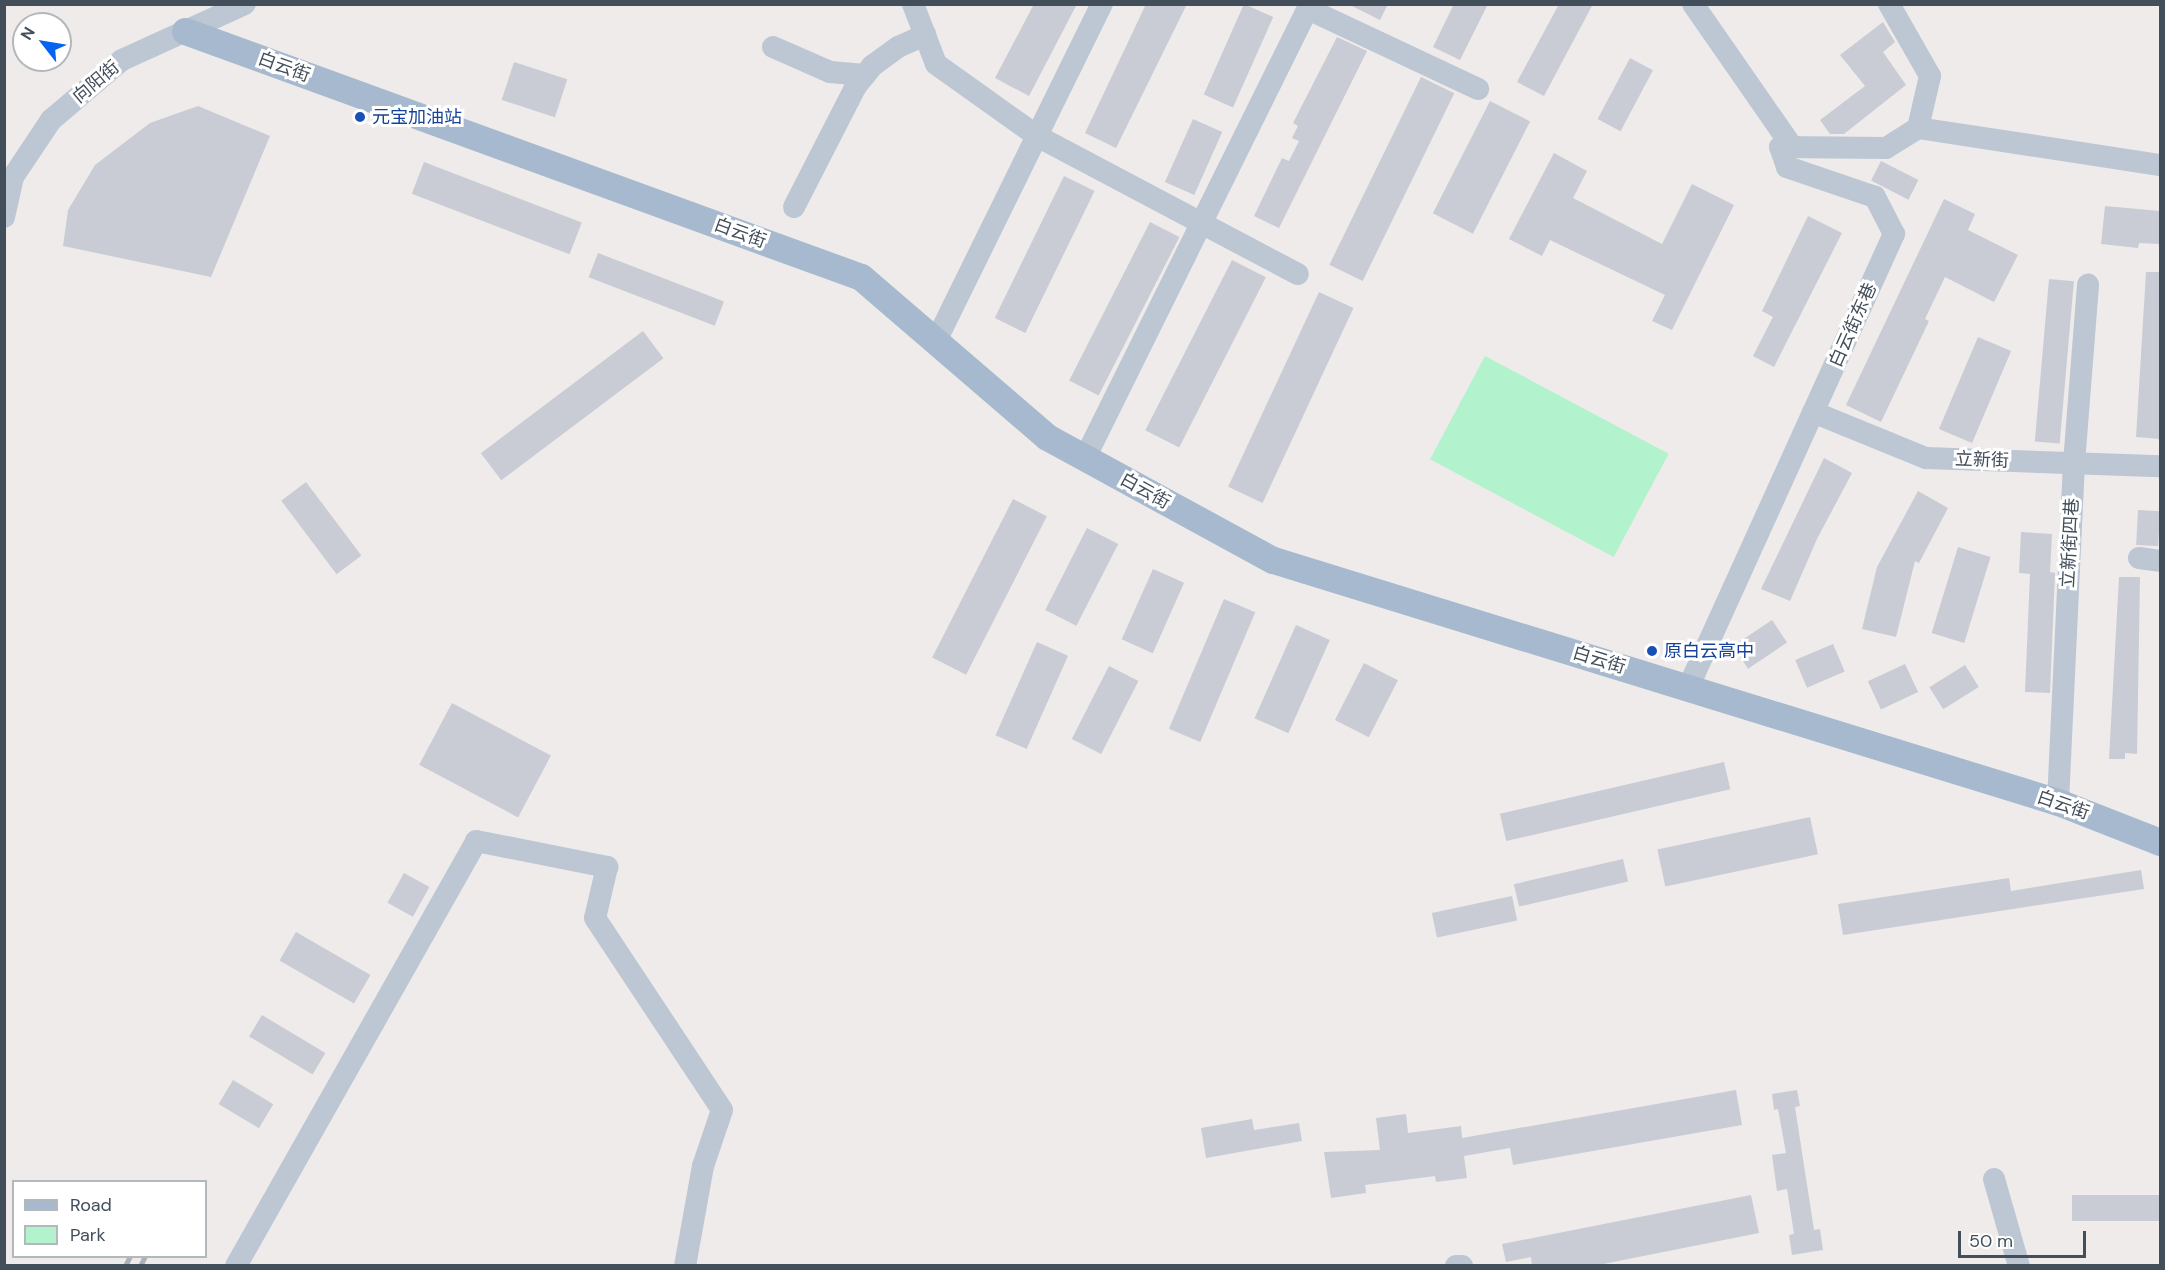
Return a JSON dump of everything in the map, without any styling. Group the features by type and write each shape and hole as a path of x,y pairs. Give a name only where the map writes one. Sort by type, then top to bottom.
{"main road":[{"name":"白云街","path":"185,31 861,277 1047,437 1273,560 2058,802 2160,842"}],"street":[{"name":"向阳街","path":"6,207 9,175 51,120 77,97 122,60 244,4"},
{"path":"913,4 936,64 1037,136 1298,274"},
{"path":"936,341 1102,4"},
{"path":"1693,4 1791,146 1886,148 1918,128 2160,165"},
{"path":"1889,4 1930,76 1918,128"},
{"path":"1085,458 1309,7 1478,89"},
{"path":"794,207 865,75 898,47 925,35"},
{"path":"773,47 830,72 865,75"},
{"name":"白云街东巷","path":"1688,688 1894,234 1875,197 1786,167 1780,147 1791,146"},
{"name":"立新街四巷","path":"2058,802 2074,463 2088,285"},
{"name":"立新街","path":"1813,412 1926,458 2160,466"},
{"path":"236,1266 476,841 607,867 595,918 722,1110 703,1166 685,1266"},
{"path":"1994,1179 2019,1266"},
{"path":"1456,1266 1462,1266"}],"green space":[{"path":"1485,356 1669,454 1614,557 1430,459"}],"building":[{"path":"1034,4 1077,4 1029,96 995,78"},
{"path":"1146,4 1187,4 1116,148 1085,133"},
{"path":"1244,4 1273,17 1233,107 1204,94"},
{"path":"1348,4 1388,4 1380,20"},
{"path":"1454,4 1488,4 1460,60 1433,47"},
{"path":"1559,4 1593,4 1544,96 1517,82"},
{"path":"1883,22 1895,42 1883,52 1906,85 1844,134 1830,134 1820,120 1865,86 1840,55"},
{"path":"1337,37 1367,51 1279,228 1254,216 1282,158 1289,161 1299,141 1292,138 1298,126 1293,123"},
{"path":"1630,58 1653,70 1621,131 1598,119"},
{"path":"514,62 567,79 555,117 502,100"},
{"path":"1421,77 1454,93 1363,281 1329,265"},
{"path":"1490,101 1530,121 1473,234 1433,213"},
{"path":"198,106 270,136 211,277 63,246 68,210 95,165 150,123"},
{"path":"1193,119 1222,132 1194,195 1165,182"},
{"path":"1554,153 1587,171 1573,198 1662,244 1692,184 1734,205 1672,330 1652,321 1665,295 1550,240 1542,256 1509,239"},
{"path":"1881,161 1918,180 1908,200 1871,181"},
{"path":"424,162 582,223 570,254 412,194"},
{"path":"1064,176 1095,191 1025,333 995,318"},
{"path":"1944,199 1975,214 1968,230 2018,255 1994,302 1945,277 1925,319 1929,321 1881,422 1846,405"},
{"path":"2105,206 2160,211 2160,244 2139,243 2138,248 2101,244"},
{"path":"1808,216 1842,233 1774,367 1753,356 1773,317 1762,311"},
{"path":"1150,222 1179,237 1099,396 1069,381"},
{"path":"598,253 724,301 715,326 589,277"},
{"path":"1232,260 1266,277 1179,447 1145,430"},
{"path":"2146,272 2160,272 2160,439 2136,437"},
{"path":"2049,279 2074,281 2060,444 2035,441"},
{"path":"1319,292 1353,308 1263,503 1228,487"},
{"path":"643,331 663,358 501,480 481,453"},
{"path":"1978,337 2011,351 1972,443 1939,429"},
{"path":"1824,458 1852,473 1817,539 1790,601 1761,589"},
{"path":"306,482 361,555 337,574 281,501"},
{"path":"1918,491 1948,508 1919,563 1915,561 1896,637 1862,629 1877,567"},
{"path":"1013,499 1047,516 966,675 932,658"},
{"path":"2138,510 2160,511 2158,546 2136,545"},
{"path":"1087,528 1118,544 1076,626 1045,610"},
{"path":"2021,532 2052,534 2050,572 2055,573 2050,693 2025,692 2030,574 2019,573"},
{"path":"1958,547 1991,557 1964,643 1932,633"},
{"path":"1153,569 1184,583 1153,653 1122,639"},
{"path":"2119,577 2140,577 2137,754 2125,753 2125,759 2109,759"},
{"path":"1224,599 1255,612 1200,742 1169,729"},
{"path":"1772,620 1787,642 1748,669 1733,646"},
{"path":"1296,625 1330,640 1288,733 1255,718"},
{"path":"1037,642 1068,656 1027,749 996,735"},
{"path":"1833,644 1845,672 1807,688 1795,660"},
{"path":"1364,663 1398,680 1369,737 1335,720"},
{"path":"1905,664 1918,692 1881,709 1868,681"},
{"path":"1965,665 1979,687 1943,709 1929,687"},
{"path":"1109,666 1138,681 1101,754 1072,739"},
{"path":"452,703 551,756 518,817 419,765"},
{"path":"1724,762 1730,789 1506,841 1500,814"},
{"path":"1810,817 1818,854 1665,887 1657,849"},
{"path":"1623,859 1628,881 1519,907 1514,884"},
{"path":"2141,870 2144,889 1843,935 1838,904 2009,878 2011,891"},
{"path":"404,873 429,887 413,917 388,903"},
{"path":"1512,896 1517,920 1437,938 1432,913"},
{"path":"296,932 370,975 354,1004 280,961"},
{"path":"262,1015 325,1053 313,1075 249,1036"},
{"path":"233,1080 273,1104 259,1128 219,1104"},
{"path":"1736,1090 1742,1125 1513,1165 1510,1148 1464,1156 1467,1178 1436,1182 1435,1176 1365,1185 1366,1193 1331,1198 1324,1152 1380,1150 1376,1118 1406,1114 1408,1133 1461,1126 1462,1138"},
{"path":"1797,1090 1800,1106 1795,1107 1814,1230 1820,1229 1823,1250 1792,1255 1789,1235 1794,1234 1787,1189 1777,1191 1772,1155 1786,1153 1778,1109 1774,1110 1772,1094"},
{"path":"1252,1119 1254,1130 1299,1123 1302,1141 1206,1158 1201,1128"},
{"path":"1751,1195 1759,1233 1593,1266 1532,1266 1531,1257 1506,1262 1502,1244"},
{"path":"2072,1195 2160,1195 2160,1221 2072,1221"}],"railway":[{"path":"125,1266 129,1258"},
{"path":"140,1266 144,1258"}],"place":[{"name":"元宝加油站","path":"360,117"},
{"name":"原白云高中","path":"1652,651"}]}
